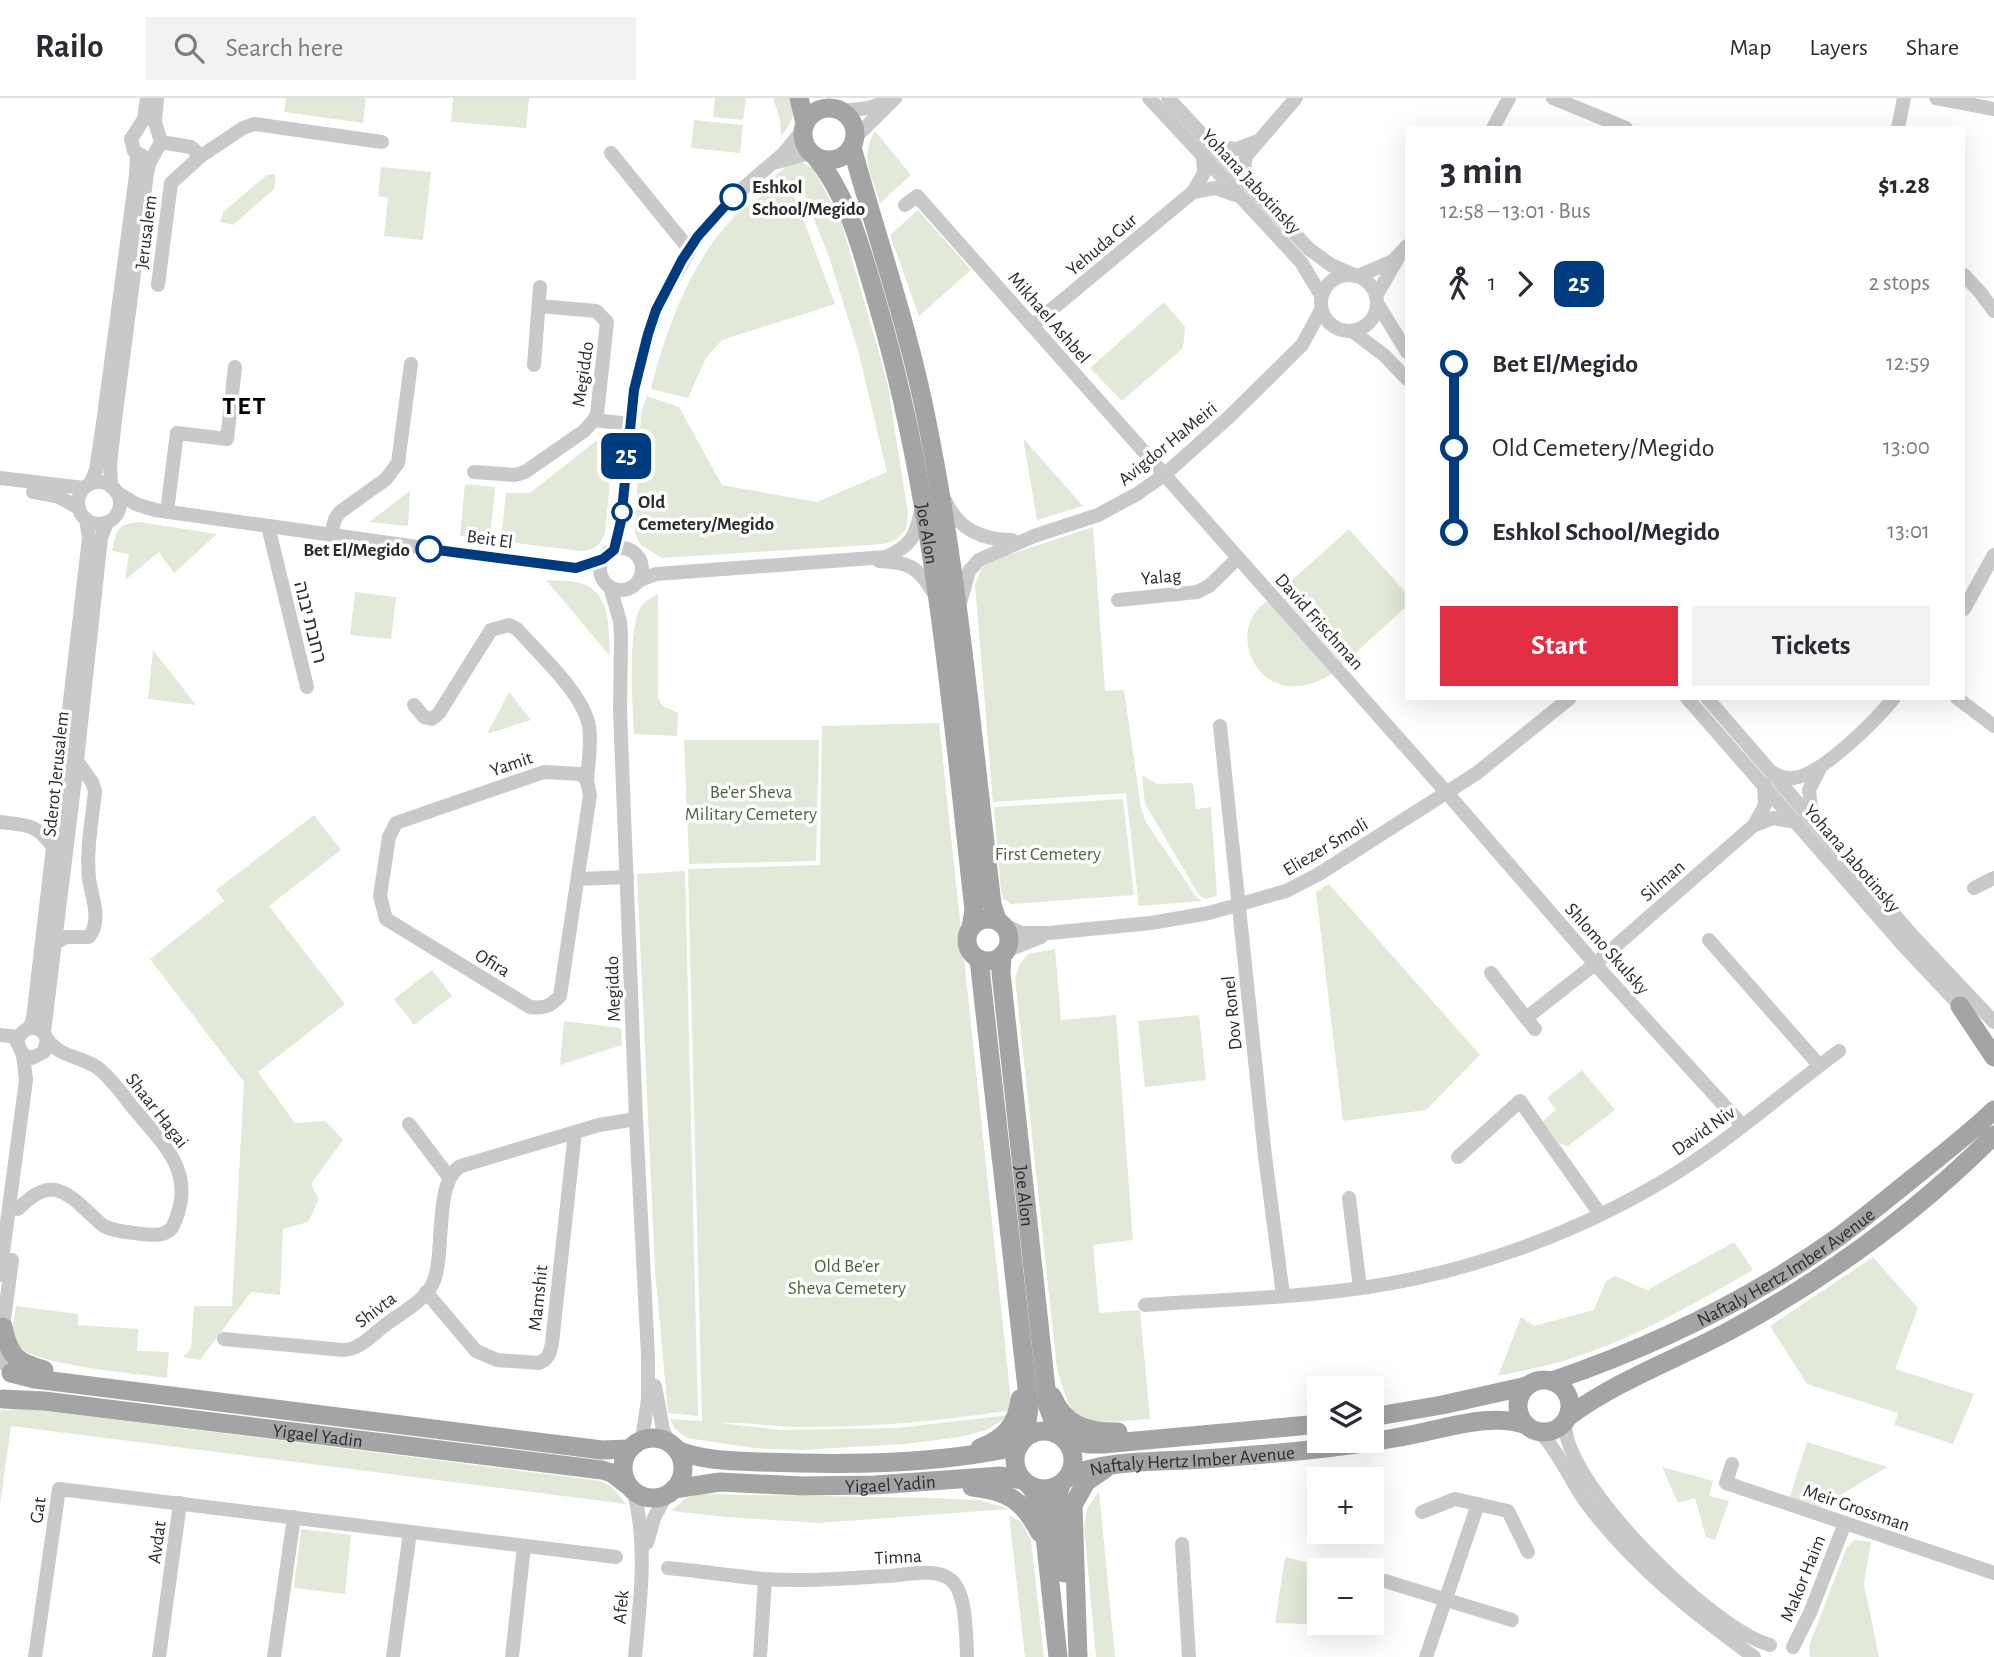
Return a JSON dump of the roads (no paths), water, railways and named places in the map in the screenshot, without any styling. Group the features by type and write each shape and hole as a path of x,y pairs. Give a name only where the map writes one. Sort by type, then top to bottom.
{"main road":[{"path":"799,98 804,143 813,155 831,160 846,153 853,143 853,123 838,106 816,111 804,127"},
{"name":"Joe Alon","path":"853,143 917,374 931,494 937,598 974,910 971,928"},
{"name":"Joe Alon","path":"813,155 836,186 851,219 931,494 958,611 992,904 1000,923"},
{"path":"979,920 1000,923 1009,937 1004,953 991,961 979,958 969,948 968,934 971,928 979,920"},
{"name":"Joe Alon","path":"1004,953 1001,973 1048,1407 1062,1437"},
{"name":"Joe Alon","path":"979,958 1029,1406 1022,1442"},
{"path":"1960,1006 1994,1057"},
{"path":"1985,1131 1994,1098"},
{"name":"Naftaly Hertz Imber Avenue","path":"1567,1420 1607,1390 1727,1332 1830,1271 1898,1221 1965,1163 1985,1131 1994,1110"},
{"name":"Naftaly Hertz Imber Avenue","path":"1552,1381 1642,1346 1716,1310 1777,1276 1837,1238 1985,1131"},
{"path":"1965,1163 1994,1142"},
{"path":"3,1327 8,1348 19,1361 102,1387"},
{"path":"944,1458 981,1448 1005,1434 1018,1415 1025,1363"},
{"path":"2,1400 12,1387 5,1366"},
{"name":"Yigael Yadin","path":"5,1366 35,1379 588,1448 635,1444"},
{"path":"1045,1379 1064,1416 1081,1428 1098,1432 1220,1433"},
{"path":"1384,1415 1455,1403 1527,1386 1539,1380 1552,1381 1568,1395 1571,1403 1567,1420 1554,1431 1533,1429 1521,1418 1518,1405 1527,1386"},
{"name":"Yigael Yadin","path":"2,1400 44,1401 589,1468 612,1474 630,1488"},
{"name":"Naftaly Hertz Imber Avenue","path":"1065,1481 1084,1470 1109,1466 1356,1444 1489,1420 1514,1421 1533,1429"},
{"name":"Naftaly Hertz Imber Avenue","path":"1062,1437 1087,1444 1307,1425"},
{"path":"1058,1657 1041,1504 1015,1464 1022,1442 1041,1431 1062,1437 1071,1448 1073,1458 1056,1501 1056,1518 1077,1657"},
{"path":"656,1437 673,1446 681,1457 682,1474 670,1492 650,1498 630,1488 622,1466 635,1444 656,1437"},
{"name":"Yigael Yadin","path":"673,1446 687,1454 702,1457 803,1464 984,1454 1022,1442"},
{"path":"1077,1657 1073,1505 1086,1482 1109,1466"},
{"name":"Yigael Yadin","path":"670,1492 720,1482 803,1486 929,1482 1001,1476 1026,1483"},
{"path":"1026,1483 1046,1489 1065,1481"},
{"path":"929,1482 995,1489 1008,1494 1026,1509 1046,1543"}],"street":[{"path":"148,98 139,128 131,139 132,147 137,154 146,157 158,142"},
{"path":"0,488 59,497 96,524 110,520 119,505 113,489 110,465 145,186 149,164 158,142 157,98"},
{"path":"838,106 868,108 894,98"},
{"path":"853,143 894,98"},
{"name":"Yohana Jabotinsky","path":"1149,98 1247,184 1316,256 1356,275"},
{"name":"Yohana Jabotinsky","path":"1168,98 1240,197 1301,262 1321,295"},
{"path":"1247,184 1244,169 1246,156 1296,98"},
{"path":"1494,126 1509,98"},
{"path":"1553,98 1621,126"},
{"path":"1898,126 1904,98"},
{"path":"1936,98 1994,109"},
{"name":"Jerusalem","path":"159,285 171,183 201,156 243,128 254,124 382,142"},
{"path":"139,128 148,126 158,142 191,147 201,156"},
{"path":"804,127 783,154 733,197 698,236 656,310 634,390 618,539 600,571 607,585 620,590 656,574 886,557 906,547 931,494"},
{"path":"1193,192 1204,173 1208,152 1237,149 1259,139"},
{"path":"611,153 689,249"},
{"path":"82,514 79,497 96,470 137,154"},
{"path":"770,165 785,158 813,155"},
{"path":"1193,192 1215,188 1240,197"},
{"name":"Yehuda Gur","path":"1033,326 1193,192"},
{"name":"Mikhael Ashbel","path":"905,205 917,196 1164,475"},
{"path":"1404,250 1384,265 1331,281 1321,295 1321,310 1330,324 1348,331 1384,355 1405,377"},
{"path":"1348,331 1367,325 1376,311 1377,299 1404,250"},
{"path":"1356,275 1369,284 1405,348"},
{"path":"1965,276 1994,311"},
{"path":"534,365 540,287"},
{"name":"Megiddo","path":"474,472 515,475 525,472 584,431 597,414 607,323 596,311 539,306"},
{"name":"Avigdor HaMeiri","path":"1302,345 1321,310"},
{"name":"Avigdor HaMeiri","path":"958,611 964,582 979,559 1120,505 1164,475 1229,417 1302,345 1322,334 1348,331"},
{"path":"331,535 340,512 386,479 398,463 411,364"},
{"path":"161,511 177,433 227,439 235,367"},
{"name":"Megiddo","path":"594,420 629,424"},
{"name":"David Frischman","path":"1164,475 1447,793"},
{"path":"0,478 87,486 101,482 113,489"},
{"name":"Beit El","path":"113,489 136,505 161,511 560,567 576,568 608,555"},
{"name":"Avigdor HaMeiri","path":"931,494 959,523 974,534 995,540 1034,536"},
{"path":"622,508 624,528 641,571 636,583"},
{"name":"Beit El","path":"110,520 131,511 161,511"},
{"name":"Sderot Jerusalem","path":"35,1034 33,1019 89,538 82,514"},
{"name":"Sderot Jerusalem","path":"35,1034 54,944 101,538 110,520"},
{"name":"רחבת יבנה","path":"268,526 307,687"},
{"path":"608,555 627,550 650,568 673,572"},
{"path":"1965,607 1994,555"},
{"name":"Yalag","path":"1118,600 1197,592 1209,586 1238,558"},
{"path":"843,561 898,562 911,566 920,572 937,598"},
{"name":"Beit El","path":"560,567 607,585"},
{"name":"Megiddo","path":"621,637 628,597 636,583"},
{"name":"Megiddo","path":"607,585 620,621 621,637 620,711 636,1119 648,1339 648,1399 635,1444"},
{"path":"414,705 432,719 439,713 491,630 509,625 517,629 564,682 587,716 590,730 587,780 590,795 579,879 627,877"},
{"name":"Eliezer Smoli","path":"1000,923 1023,933 1059,932 1187,918 1286,891 1315,876 1477,773 1568,700"},
{"name":"Yohana Jabotinsky","path":"1689,700 1812,820 1947,975 1994,1022"},
{"name":"Yohana Jabotinsky","path":"1708,700 1796,822 1994,1041"},
{"path":"1754,825 1765,805 1767,778 1792,778 1820,768 1866,728 1892,700"},
{"path":"1961,700 1994,726"},
{"name":"Dov Ronel","path":"1220,726 1283,1296"},
{"path":"54,944 66,937 89,937 94,925 94,903 87,853 94,791 92,782 77,761"},
{"path":"1812,820 1809,790 1820,768"},
{"name":"Yamit","path":"393,827 544,772 581,774 587,780"},
{"name":"Shlomo Skulsky","path":"1447,793 1595,964 1743,1126"},
{"path":"0,822 34,826 51,816 58,806"},
{"path":"1754,825 1773,818 1796,822"},
{"name":"Silman","path":"1491,973 1531,1023 1754,825"},
{"path":"34,826 53,848"},
{"name":"Ofira","path":"393,827 388,837 380,896 386,919 530,1007 540,1009 552,1004 560,996 579,879"},
{"path":"1974,888 1994,878"},
{"name":"Eliezer Smoli","path":"1004,953 1059,932"},
{"path":"1709,940 1819,1065"},
{"path":"0,1035 35,1034"},
{"path":"30,1056 47,1048 35,1034"},
{"path":"30,1056 18,1047 35,1034"},
{"name":"Shaar Hagai","path":"18,1209 37,1191 63,1192 107,1227 161,1235 167,1234 176,1222 183,1192 182,1178 171,1153 107,1076 81,1059 54,1049 35,1034"},
{"name":"David Niv","path":"1145,1305 1360,1288 1448,1270 1535,1243 1600,1214 1665,1180 1743,1126 1839,1051"},
{"path":"5,1366 1,1342 18,1209 30,1056"},
{"path":"0,1275 30,1056"},
{"path":"1458,1157 1520,1101 1600,1214"},
{"path":"409,1124 449,1177 453,1170 461,1166 575,1132 636,1119"},
{"name":"Mamshit","path":"426,1292 477,1351 497,1360 539,1363 545,1360 552,1343 575,1132"},
{"name":"Shivta","path":"224,1339 350,1350 433,1284 449,1177"},
{"path":"1349,1198 1360,1288"},
{"name":"Megiddo","path":"648,1339 659,1415 663,1430 673,1446"},
{"path":"1567,1420 1568,1446 1583,1472 1616,1518 1652,1558 1766,1651 1782,1642 1796,1652"},
{"path":"1533,1429 1587,1503 1642,1568 1687,1608 1754,1657"},
{"name":"Meir Grossman","path":"1732,1464 1726,1483 1994,1573"},
{"name":"Afek","path":"630,1488 641,1520 643,1561 635,1657"},
{"name":"Gat","path":"35,1657 59,1489 180,1503"},
{"name":"Afek","path":"643,1561 654,1518 670,1492"},
{"path":"1422,1513 1455,1499 1508,1511 1528,1552"},
{"name":"Avdat","path":"159,1657 180,1503 616,1557"},
{"path":"1426,1657 1478,1504"},
{"path":"274,1657 294,1517"},
{"name":"Makor Haim","path":"1796,1652 1845,1523"},
{"path":"393,1657 410,1532"},
{"path":"1182,1544 1189,1657"},
{"path":"512,1657 524,1546"},
{"name":"Timna","path":"668,1567 765,1579 944,1575 953,1581 959,1591 967,1657"},
{"path":"760,1657 765,1579"},
{"path":"1385,1581 1512,1620"}],"place":[{"name":"Eshkol School/Megido","path":"733,197"},
{"name":"Old Cemetery/Megido","path":"622,512"},
{"name":"Bet El/Megido","path":"429,549"}],"district":[{"name":"TET","path":"245,405"}],"park label":[{"name":"Be'er Sheva Military Cemetery","path":"751,802"},
{"name":"First Cemetery","path":"1048,853"},
{"name":"Old Be'er Sheva Cemetery","path":"847,1276"}]}
